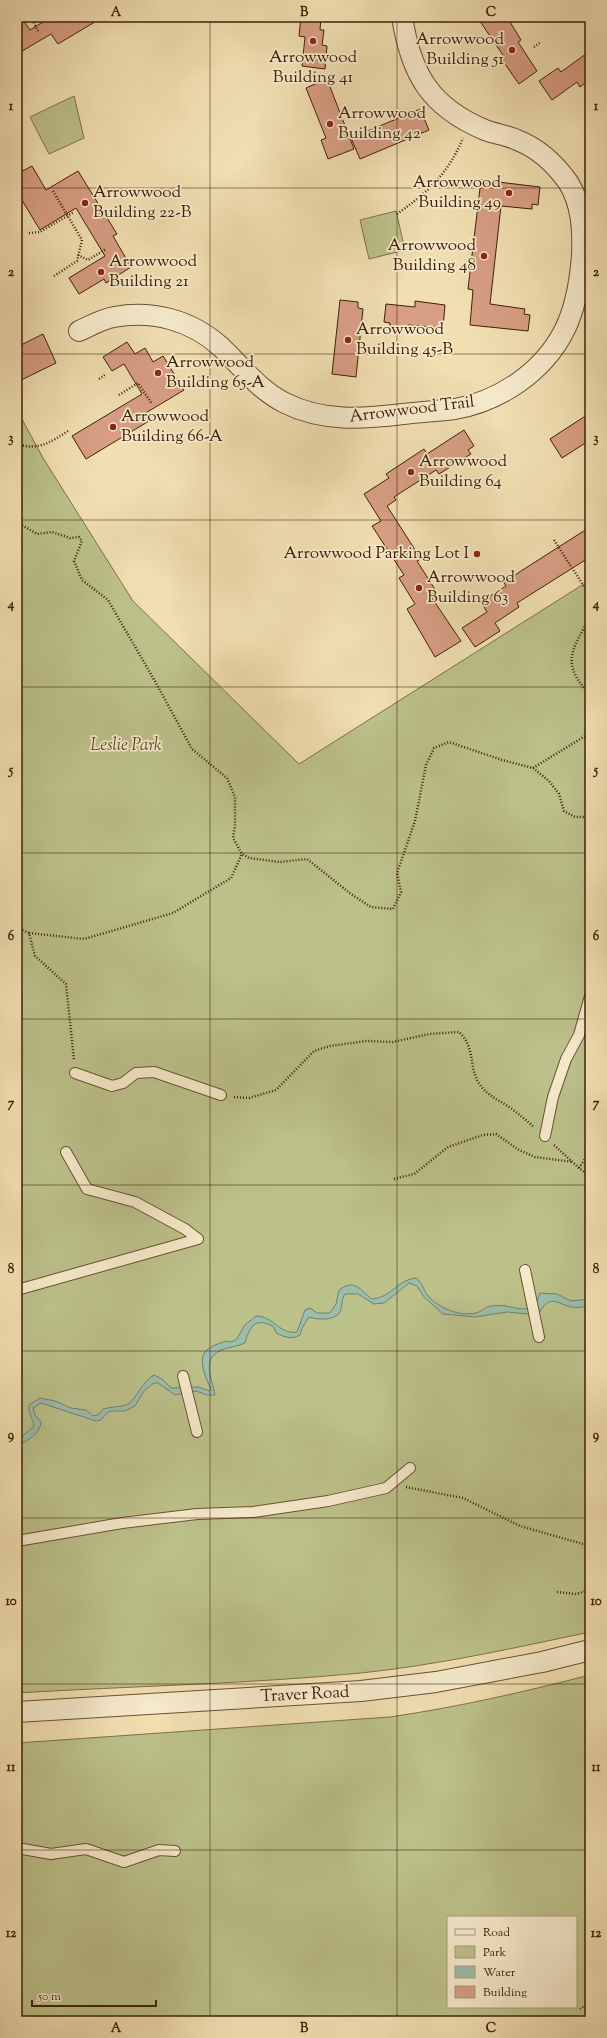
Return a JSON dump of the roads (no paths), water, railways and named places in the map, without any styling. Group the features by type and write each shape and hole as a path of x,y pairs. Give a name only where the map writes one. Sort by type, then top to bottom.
{"street":[{"name":"Arrowwood Trail","path":"79,331 112,318 132,315 152,315 186,324 205,334 222,348 254,382 285,403 305,412 327,417 353,419 471,406 497,395 520,380 540,364 553,348 564,330 572,312 579,279 582,242 582,221 576,200 569,184 547,158 533,148 516,139 485,130 467,121 453,113 438,100 423,82 414,66 407,47 402,17"},
{"name":"Traver Road","path":"17,1712 361,1691 436,1682 542,1662 590,1650"}],"lane":[{"path":"545,1136 553,1097 566,1059 579,1035 590,996"},
{"path":"75,1073 112,1086 123,1083 136,1073 154,1072 222,1095"},
{"path":"17,1290 198,1239 185,1229 135,1202 87,1189 66,1152"},
{"path":"525,1270 539,1337"},
{"path":"183,1376 197,1432"},
{"path":"17,1541 122,1523 197,1514 262,1511 371,1492 390,1485 410,1468"},
{"path":"17,1848 51,1854 86,1849 124,1862 159,1850 175,1851"}],"water":[{"path":"416,1278 428,1296 435,1302 446,1309 459,1313 473,1314 485,1308 498,1305 518,1309 529,1309 535,1307 540,1293 557,1294 571,1301 590,1299 590,1306 571,1307 554,1301 547,1303 539,1313 527,1314 507,1312 475,1317 443,1314 424,1297 417,1286 409,1283 384,1303 374,1304 358,1294 345,1294 341,1310 337,1315 326,1319 309,1317 302,1328 300,1335 297,1337 291,1338 282,1336 276,1333 274,1327 268,1324 258,1323 252,1327 245,1343 224,1349 217,1353 212,1357 209,1369 215,1395 207,1395 196,1391 175,1395 158,1383 154,1383 144,1391 135,1406 125,1411 111,1411 101,1420 96,1421 41,1403 33,1408 35,1415 41,1422 36,1434 17,1446 17,1441 34,1426 29,1411 29,1405 40,1398 55,1401 71,1408 86,1410 93,1416 98,1415 103,1409 123,1406 131,1402 146,1382 154,1375 162,1379 171,1388 198,1387 210,1391 211,1389 202,1363 204,1353 217,1344 236,1340 245,1325 256,1316 267,1319 286,1331 297,1332 305,1310 310,1308 317,1313 330,1313 336,1304 339,1290 345,1287 353,1285 372,1299 384,1296 409,1279"}],"place":[{"name":"Arrowwood Building 41","path":"313,41"},
{"name":"Arrowwood Building 51","path":"512,50"},
{"name":"Arrowwood Building 42","path":"330,124"},
{"name":"Arrowwood Building 49","path":"509,193"},
{"name":"Arrowwood Building 22-B","path":"85,203"},
{"name":"Arrowwood Building 48","path":"484,256"},
{"name":"Arrowwood Building 21","path":"101,272"},
{"name":"Arrowwood Building 45-B","path":"348,340"},
{"name":"Arrowwood Building 65-A","path":"158,373"},
{"name":"Arrowwood Building 66-A","path":"113,427"},
{"name":"Arrowwood Building 64","path":"411,472"},
{"name":"Arrowwood Parking Lot I","path":"477,554"},
{"name":"Arrowwood Building 63","path":"419,588"}],"park label":[{"name":"Leslie Park","path":"126,746"}]}
